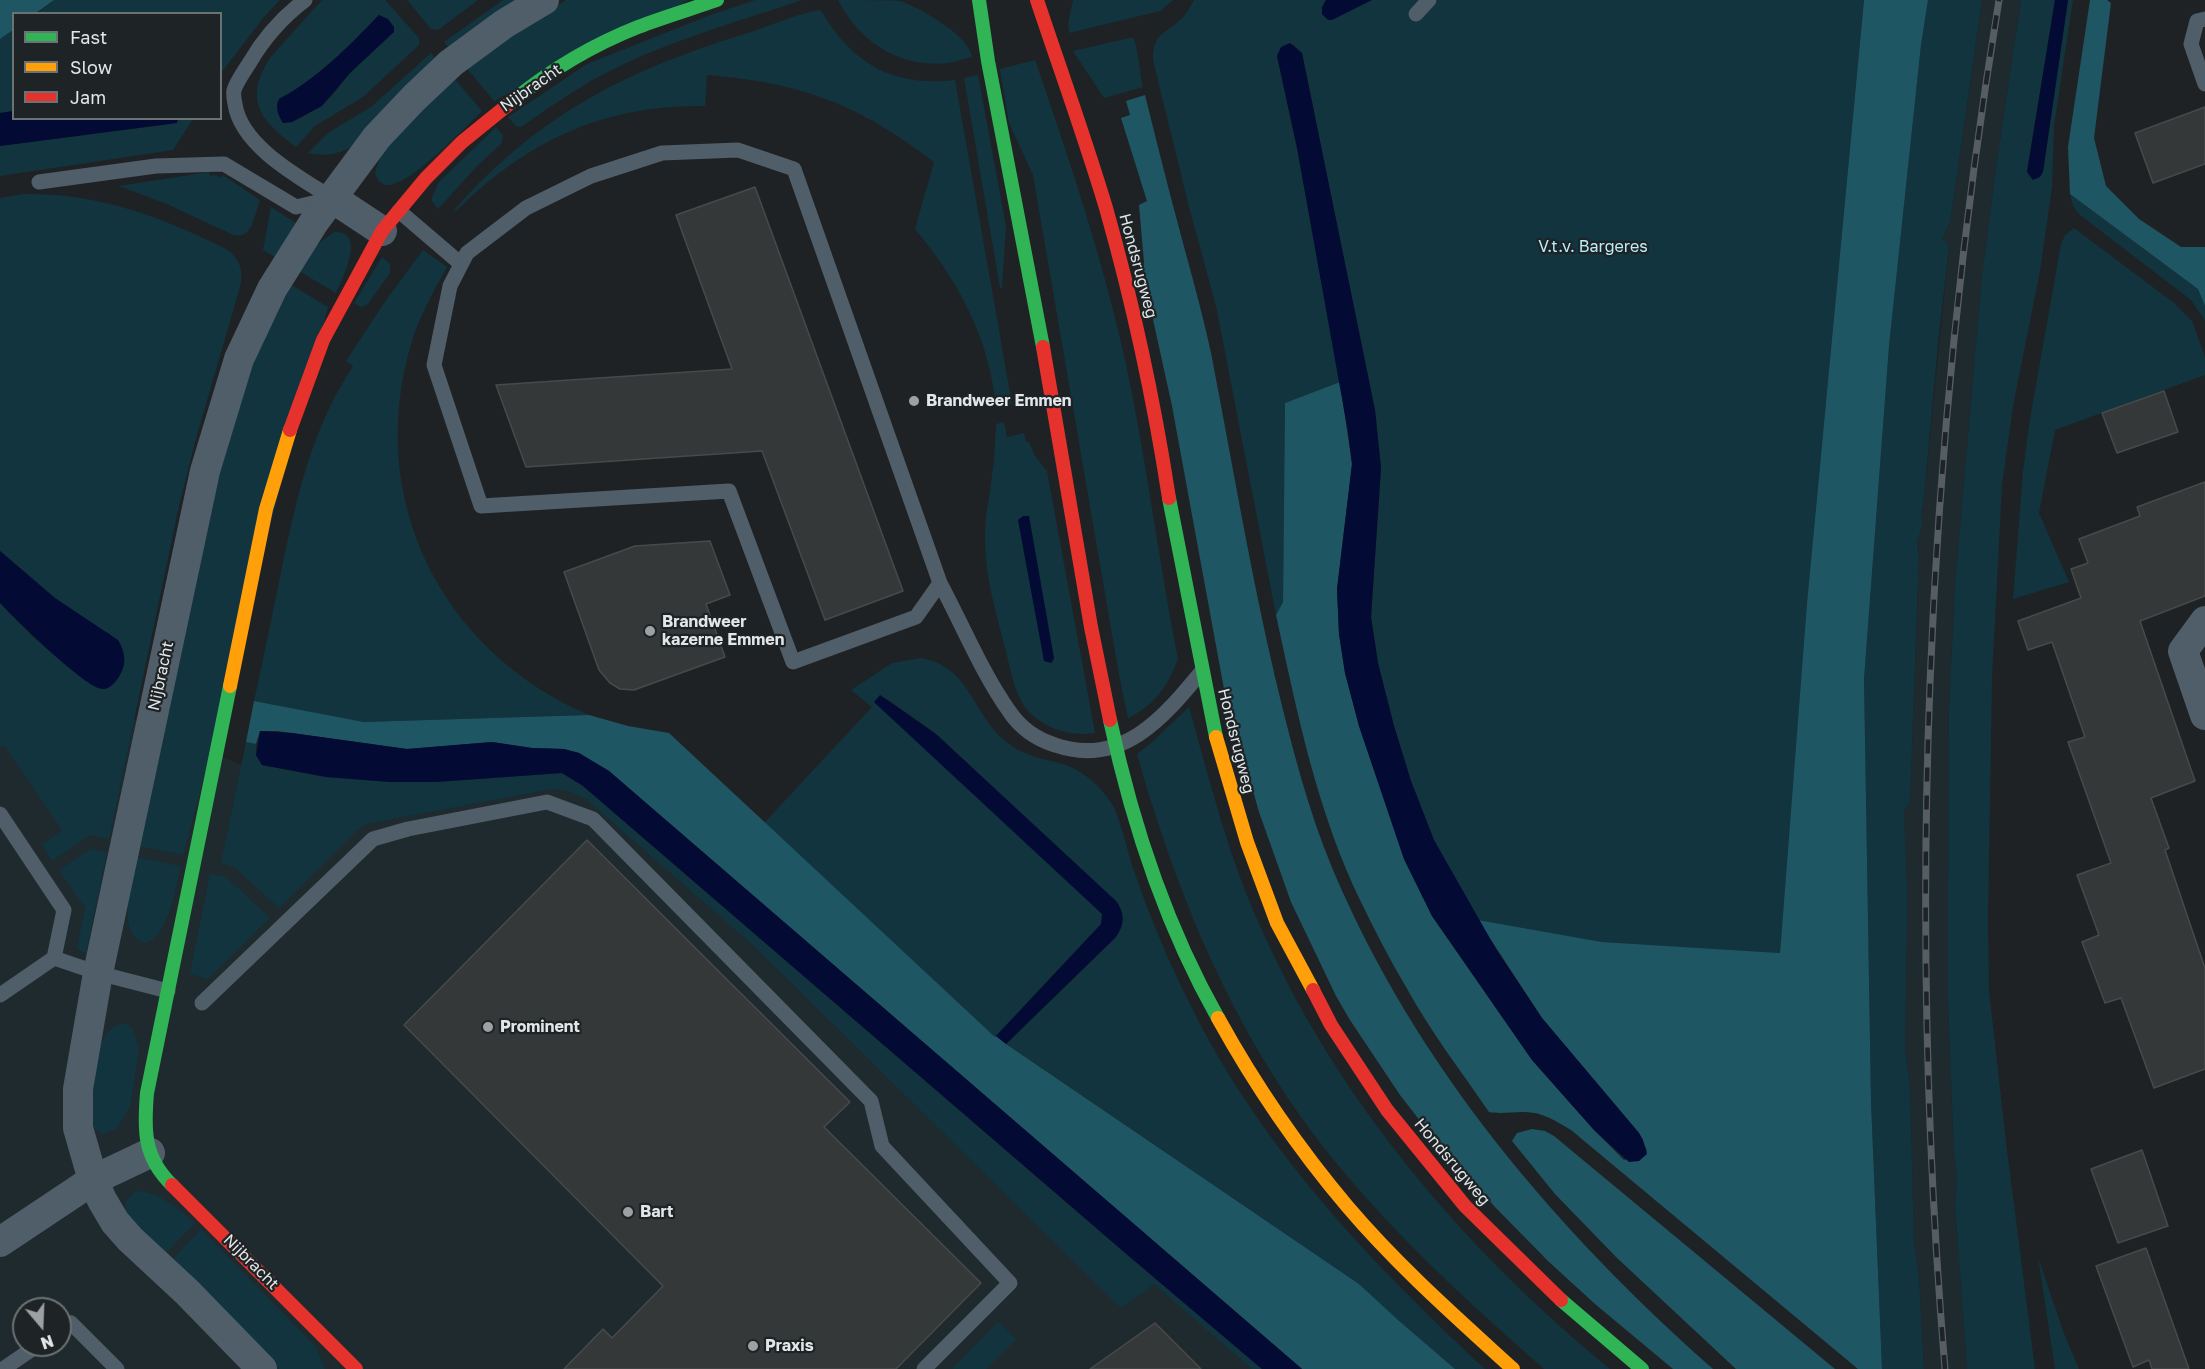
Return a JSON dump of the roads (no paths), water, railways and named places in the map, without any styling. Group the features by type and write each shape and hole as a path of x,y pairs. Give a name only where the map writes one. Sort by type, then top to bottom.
{"main road":[{"name":"Nijbracht","path":"356,1369 166,1179 150,1153 144,1129 147,1093 266,509 291,426 323,340 391,221 426,178 462,142 532,85 604,42 638,27 717,0"},
{"path":"984,0 978,0 988,61 1063,454 1102,685 1129,797 1154,873 1197,980 1232,1044 1281,1121 1347,1206 1404,1266 1513,1369"},
{"name":"Hondsrugweg","path":"1037,0 1101,195 1122,267 1158,428 1174,530 1219,750 1246,842 1277,923 1331,1025 1387,1110 1465,1206 1578,1316 1642,1369"}],"street":[{"name":"Nijbracht","path":"262,1369 188,1292 130,1239 115,1222 93,1180 78,1128 78,1089 98,973 205,471 239,358 272,289 314,222 377,137 450,63 504,24 544,0"},
{"path":"332,198 391,221"},
{"path":"2205,621 2183,651 2205,715"},
{"path":"0,1242 93,1180 150,1153"}],"lane":[{"path":"306,0 289,12 257,50 233,91 236,111 245,129 261,147 287,169 332,198"},
{"path":"1416,14 1429,0"},
{"path":"2205,19 2198,21 2191,44 2205,84"},
{"path":"940,583 916,617 792,662 729,491 481,506 434,365 450,286 467,253 526,208 591,176 662,153 738,150 794,169 940,583 1010,712 1035,738 1075,752 1116,746 1139,735 1160,719 1202,671"},
{"path":"39,182 156,166 224,164 296,207 332,198"},
{"path":"391,221 461,264"},
{"path":"202,1003 374,839 408,829 547,802 593,819 871,1101 882,1146 1010,1282 924,1369"},
{"path":"0,814 64,910 54,957 0,995"},
{"path":"54,957 98,973 168,991"},
{"path":"72,1324 117,1369"},
{"path":"3,1369 20,1357"}],"railway":[{"path":"1945,1369 1933,1198 1927,1027 1926,855 1930,683 1939,511 1954,340 1974,170 1999,0"}],"place":[{"name":"Brandweer Emmen","path":"914,401"},
{"name":"Brandweer kazerne Emmen","path":"650,631"},
{"name":"Prominent","path":"488,1027"},
{"name":"Bart","path":"628,1212"},
{"name":"Praxis","path":"753,1346"}],"park label":[{"name":"V.t.v. Bargeres","path":"1593,247"}]}
